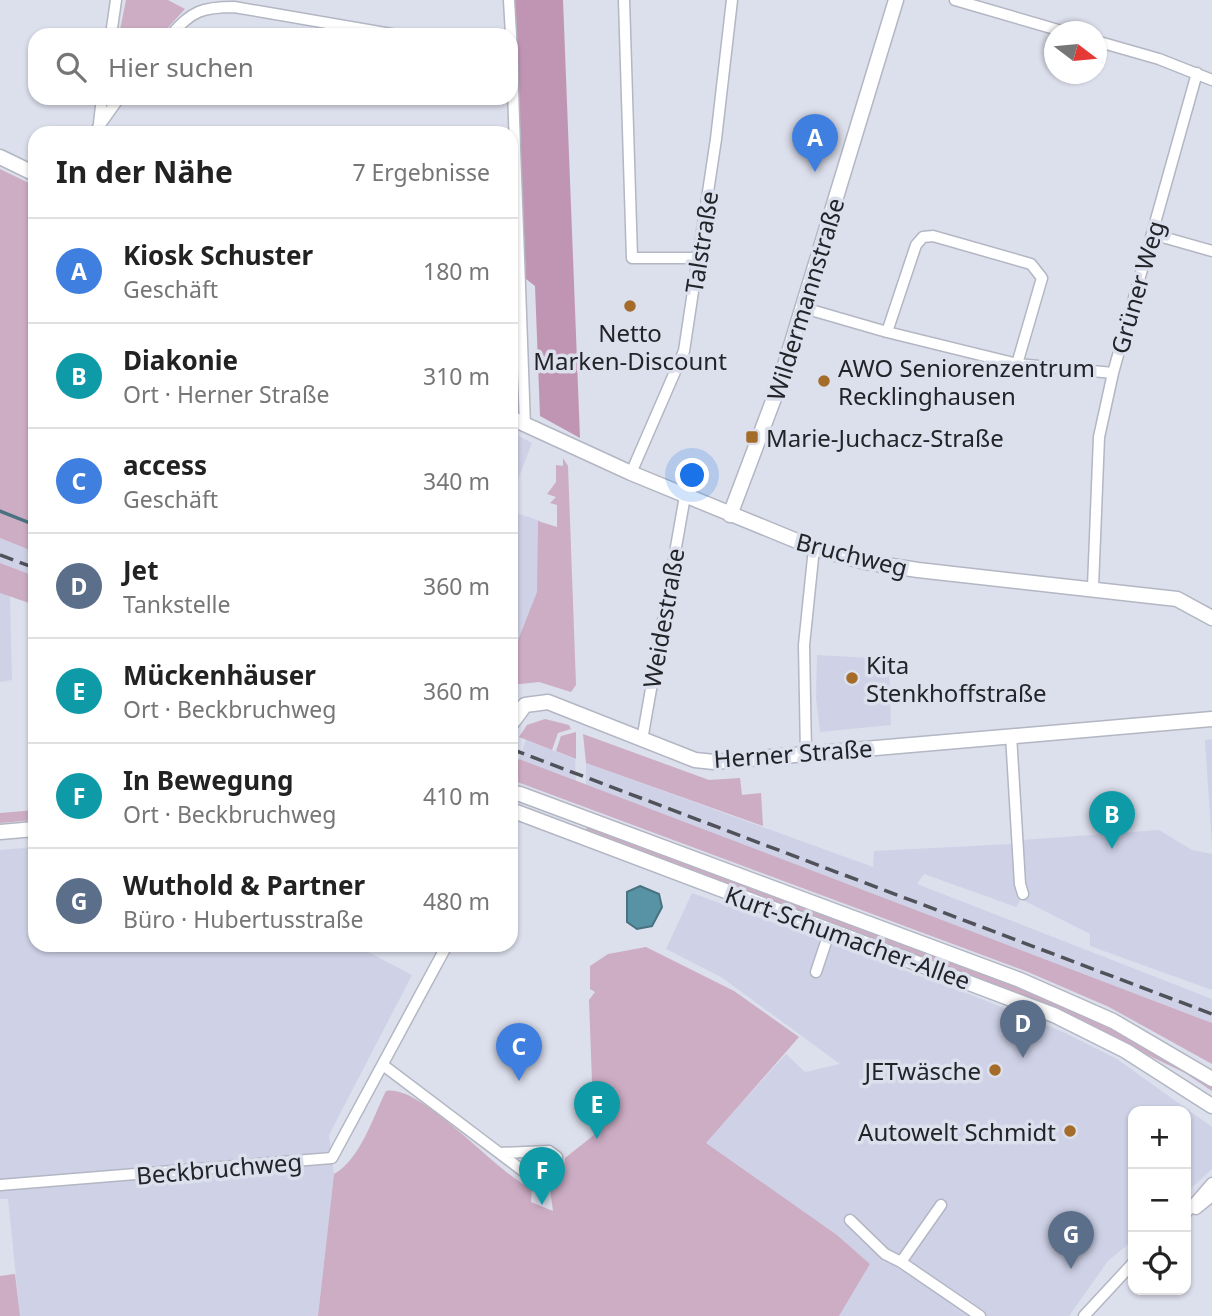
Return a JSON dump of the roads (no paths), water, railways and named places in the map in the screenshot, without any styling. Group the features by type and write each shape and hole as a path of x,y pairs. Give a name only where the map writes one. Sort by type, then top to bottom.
{"main road":[{"name":"Wildermannstraße","path":"730,515 764,429 804,308 896,0"},
{"path":"0,157 28,171"},
{"name":"Bruchweg","path":"518,422 685,496 814,548 865,562 918,570 1093,587 1178,599 1212,618"},
{"name":"Herner Straße","path":"518,714 524,705 548,702 695,760 714,762 1212,719"},
{"name":"Kurt-Schumacher-Allee","path":"518,796 1020,981 1113,1021 1212,1079"},
{"name":"Kurt-Schumacher-Allee","path":"518,813 1054,1014 1126,1051 1212,1106"},
{"path":"0,832 28,830"}],"street":[{"path":"112,28 116,0"},
{"path":"509,0 511,28"},
{"path":"624,0 632,258 699,258"},
{"name":"Talstraße","path":"631,473 684,351 716,139 732,0"},
{"path":"955,0 1044,26"},
{"path":"177,28 184,19 207,7 234,7 356,28"},
{"path":"1107,44 1212,80"},
{"name":"Grüner Weg","path":"1093,587 1099,437 1113,373 1197,74"},
{"path":"96,126 101,105"},
{"path":"98,126 114,105"},
{"path":"514,105 514,126"},
{"path":"518,226 525,426"},
{"path":"1152,234 1212,251"},
{"path":"887,332 916,245 923,237 933,236 1031,264 1042,278 1017,364"},
{"path":"804,308 887,332 1017,364 1113,373"},
{"name":"Weidestraße","path":"642,740 685,496"},
{"path":"806,754 804,645 814,548"},
{"path":"1011,735 1023,894"},
{"path":"816,972 830,930"},
{"name":"Beckbruchweg","path":"0,1185 332,1158 443,952"},
{"path":"383,1065 500,1153 540,1181 551,1177 557,1166 556,1157 549,1151 500,1153"},
{"path":"1191,1209 1212,1183"},
{"path":"1191,1211 1212,1196"},
{"path":"901,1262 941,1205"},
{"path":"850,1220 885,1254 980,1316"},
{"path":"1084,1316 1128,1269"}],"water":[{"path":"640,886 659,894 662,907 652,926 637,929 627,922 627,892"}],"waterway":[{"path":"0,511 28,522"}],"railway":[{"path":"0,555 28,565"},
{"path":"518,752 1212,1014"}],"place":[{"name":"Kiosk Schuster","path":"815,172"},
{"name":"Netto Marken-Discount","path":"630,306"},
{"name":"AWO Seniorenzentrum Recklinghausen","path":"824,381"},
{"name":"Marie-Juchacz-Straße","path":"752,437"},
{"name":"Kita Stenkhoffstraße","path":"852,678"},
{"name":"Diakonie","path":"1112,849"},
{"name":"Jet","path":"1023,1058"},
{"name":"JETwäsche","path":"995,1070"},
{"name":"access","path":"519,1081"},
{"name":"Autowelt Schmidt","path":"1070,1131"},
{"name":"Mückenhäuser","path":"597,1139"},
{"name":"In Bewegung","path":"542,1205"},
{"name":"Wuthold & Partner","path":"1071,1269"}]}
